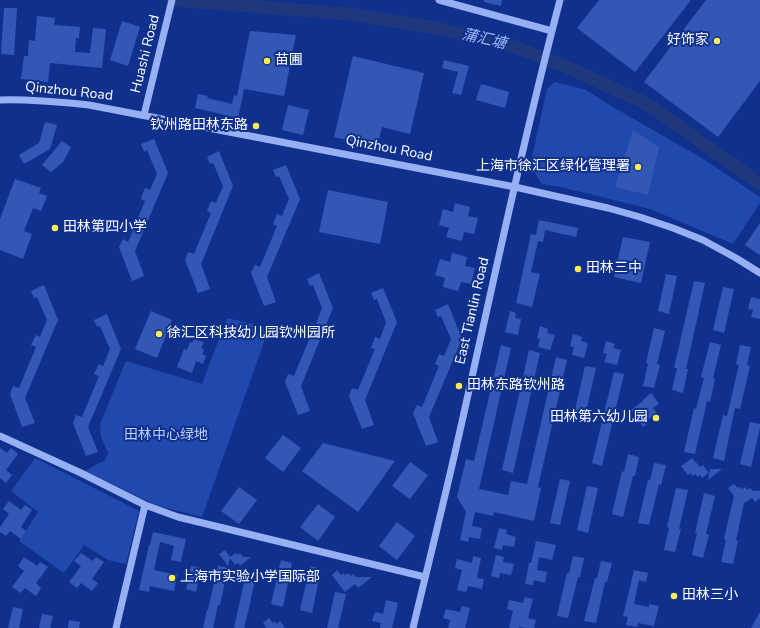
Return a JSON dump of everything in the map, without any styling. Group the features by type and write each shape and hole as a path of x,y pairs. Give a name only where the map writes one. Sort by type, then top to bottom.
{"street":[{"name":"Huashi Road","path":"144,115 172,0"},
{"path":"439,0 551,35"},
{"name":"East Tianlin Road","path":"413,628 539,84 560,0"},
{"name":"Qinzhou Road","path":"0,100 50,100 89,105 515,187 608,208 673,228 709,244 760,273"},
{"path":"0,436 81,473 145,505 178,517 425,577"},
{"path":"116,628 145,505"}],"green space":[{"path":"555,82 586,90 705,160 760,197 760,203 733,244 650,209 561,187 542,184 530,166 547,89"},
{"name":"田林中心绿地","path":"227,318 269,328 202,517 155,505 85,471 105,460 108,453 101,437 100,424 126,361 202,384"},
{"path":"35,458 139,511 126,564 108,560 84,545 64,573 19,541 38,512 11,491"}],"building":[{"path":"484,0 502,0 501,6 484,2"},
{"path":"599,0 691,0 635,72 577,28"},
{"name":"好饰家","path":"706,0 760,0 760,81 718,137 644,82"},
{"path":"4,8 17,8 14,55 1,54"},
{"path":"37,16 55,18 54,25 80,27 79,38 76,38 75,52 90,53 93,28 106,29 102,68 50,63 48,82 21,79 24,56 28,56 29,40 35,41"},
{"path":"122,21 140,27 128,66 110,60"},
{"name":"苗圃","path":"250,31 296,35 284,96 244,89 238,118 195,108 198,94 208,96 207,98 232,104 234,95 237,96"},
{"path":"353,56 424,73 410,134 382,127 377,147 334,137"},
{"path":"444,60 469,66 461,95 452,93 458,72 442,68"},
{"path":"481,84 509,92 505,108 476,100"},
{"path":"288,105 309,110 303,135 282,130"},
{"path":"45,122 57,125 50,149 24,164 19,155 39,143"},
{"name":"上海市徐汇区绿化管理署","path":"633,130 659,147 648,195 615,187"},
{"path":"154,139 168,173 135,251 144,276 132,281 119,247 123,239 128,242 145,201 141,199 145,188 150,190 157,174 147,150 144,152 141,144"},
{"path":"62,141 71,147 63,162 51,172 42,165"},
{"path":"219,151 233,186 201,264 210,289 198,293 185,260 188,252 194,254 211,213 207,211 211,201 216,203 223,186 213,163 210,164 207,157"},
{"path":"286,165 300,199 267,277 276,302 264,306 251,273 255,265 260,267 277,226 273,224 277,214 282,216 289,199 279,176 276,177 273,170"},
{"path":"15,179 41,188 39,193 47,196 41,211 33,208 24,231 32,234 23,259 0,250 0,219"},
{"path":"328,190 388,202 380,244 319,232"},
{"path":"455,203 470,207 468,216 478,218 474,234 464,232 462,241 446,237 449,228 439,225 443,209 453,212"},
{"path":"539,220 578,228 576,237 545,230 543,242 538,241 531,272 540,274 532,307 516,303 531,234 536,235"},
{"path":"760,223 760,255 745,245"},
{"path":"623,237 650,242 641,283 614,277"},
{"path":"452,253 467,257 465,266 475,268 471,284 461,282 458,291 443,287 445,278 435,275 440,259 450,262"},
{"path":"319,273 333,308 301,386 310,411 298,415 285,382 288,374 294,376 311,335 307,333 311,323 316,324 322,308 313,285 310,286 307,279"},
{"path":"666,274 677,276 669,314 658,311"},
{"path":"694,281 705,283 686,369 688,369 683,393 672,390 677,368 674,368"},
{"path":"44,285 58,320 25,398 35,423 22,427 10,394 13,386 19,388 36,347 31,345 36,335 40,337 47,320 37,297 34,298 31,291"},
{"path":"723,287 734,289 724,333 713,330"},
{"path":"383,288 397,322 365,400 374,425 362,429 349,396 352,388 358,390 375,349 371,348 375,337 380,339 386,322 377,299 374,300 371,293"},
{"path":"751,297 760,299 760,319 751,317 753,310 748,309"},
{"path":"448,304 462,339 429,417 438,442 426,446 413,413 417,405 422,407 439,366 435,364 439,354 444,356 451,339 441,316 438,317 435,310"},
{"path":"151,311 172,320 157,358 135,349"},
{"path":"510,311 516,313 515,318 521,319 518,335 505,332"},
{"path":"107,314 121,349 88,427 98,452 86,456 73,423 76,415 82,417 99,376 94,374 99,364 103,366 110,349 100,326 97,327 94,320"},
{"path":"540,326 548,329 547,333 555,335 550,350 538,347 540,339 537,338"},
{"path":"654,328 665,331 657,364 660,365 654,388 643,386 648,364 646,363"},
{"path":"573,334 582,337 581,341 588,343 584,358 572,355 574,347 570,346"},
{"path":"194,339 204,342 201,348 204,349 202,354 206,356 203,364 196,361 192,373 177,367 184,349 187,350 190,342 192,343"},
{"path":"606,341 615,344 613,348 621,350 617,365 604,362 607,354 603,353"},
{"path":"710,342 721,345 713,378 715,379 710,402 707,401 695,454 684,452 694,408 696,409 704,378 701,377"},
{"path":"501,345 511,348 479,489 508,495 511,481 527,484 556,357 567,360 538,487 541,488 534,521 494,512 493,516 475,512 472,526 482,528 480,539 469,537 468,542 460,540 466,512 457,497 466,459 474,461"},
{"path":"740,345 751,347 747,365 750,366 740,409 735,408 724,461 713,458 723,415 727,416 739,365 736,364"},
{"path":"529,350 540,353 513,473 502,470"},
{"path":"585,366 596,368 586,412 575,410"},
{"path":"614,372 624,374 602,466 592,463"},
{"path":"651,393 659,404 653,408 657,413 646,421 648,423 643,427 631,410"},
{"path":"750,422 760,424 751,467 740,464"},
{"path":"283,435 301,448 283,472 265,458"},
{"path":"323,443 395,461 358,512 302,471"},
{"path":"0,448 7,453 11,448 18,454 6,470 12,475 6,483 0,478"},
{"path":"628,454 639,457 623,517 612,514 622,471 624,472"},
{"path":"692,458 700,467 703,465 709,473 702,478 700,475 698,477 695,474 693,476 690,473 688,475 681,466"},
{"path":"410,462 428,475 410,499 392,486"},
{"path":"654,463 666,465 661,485 659,484 649,525 638,523 648,480 650,480"},
{"path":"710,469 722,469 708,480"},
{"path":"560,479 570,481 560,525 550,523"},
{"path":"734,484 738,488 740,487 742,489 745,487 747,490 750,488 753,491 760,491 760,498 755,502 752,498 744,503 736,540 738,541 733,564 721,562 726,540 724,539 734,496 728,488"},
{"path":"587,486 598,488 588,533 577,530"},
{"path":"239,487 257,500 239,524 221,511"},
{"path":"676,488 688,490 675,552 664,550 669,528 667,527"},
{"path":"704,493 715,496 706,534 709,535 703,558 692,555 697,533 695,533"},
{"path":"9,501 21,510 25,505 32,510 21,527 26,531 21,539 10,531 6,536 0,532 0,527 9,514 3,509"},
{"path":"318,504 335,517 318,541 300,527"},
{"path":"397,522 415,536 397,560 379,546"},
{"path":"499,528 507,530 506,534 516,537 514,547 503,545 502,550 494,548"},
{"path":"153,532 186,539 181,562 171,560 174,546 160,542 154,570 177,575 174,591 150,586 149,592 139,590"},
{"path":"536,541 556,545 552,560 539,557 537,570 547,572 545,583 534,580 533,585 525,584 529,563 531,563"},
{"path":"225,550 230,557 236,553 238,555 240,553 243,557 251,557 240,566 238,563 235,565 230,558 228,566 219,554"},
{"path":"81,553 93,561 96,557 104,562 92,579 98,583 92,591 81,583 77,588 69,582 81,566 74,561"},
{"path":"496,555 504,557 503,562 514,564 511,575 500,573 499,578 491,576"},
{"path":"473,556 481,558 477,578 484,579 482,589 468,586 466,592 457,590 462,570 455,568 457,559 472,563"},
{"path":"573,556 584,558 568,618 557,616 567,573 569,573"},
{"path":"24,557 37,566 40,562 48,567 36,583 41,588 36,596 25,588 21,593 12,587 24,571 18,566"},
{"path":"281,560 292,563 283,607 271,604"},
{"path":"601,561 612,563 607,582 605,582 596,623 584,621 595,578 597,578"},
{"path":"191,566 201,568 196,592 186,589"},
{"path":"218,566 228,568 220,605 218,605 213,628 203,628 208,610"},
{"path":"310,566 321,569 312,613 300,610"},
{"path":"337,570 341,575 343,573 345,575 348,573 351,576 353,574 356,577 372,577 358,588 355,584 345,592 332,575"},
{"path":"634,570 648,573 646,582 639,580 634,604 649,607 649,604 659,606 654,626 638,623 637,627 626,625 628,617 623,616"},
{"path":"246,573 256,575 248,612 244,628 234,628"},
{"path":"335,592 346,594 338,628 327,628"},
{"path":"525,597 533,599 528,618 536,620 534,628 509,628 513,611 507,609 509,600 523,603"},
{"path":"386,600 398,603 392,628 380,628 381,623 372,621 375,612 383,614"},
{"path":"462,606 470,608 465,628 448,628 450,620 443,618 446,609 460,612"},
{"path":"13,607 23,609 19,628 8,628"},
{"path":"760,612 760,628 751,628"},
{"path":"42,614 53,616 50,628 39,628"},
{"path":"269,618 273,623 275,621 277,624 280,621 285,628 267,628 263,623"},
{"path":"69,620 80,622 79,628 68,628"}],"waterway":[{"name":"蒲汇塘","path":"172,0 349,14 436,28 515,47 567,67 649,105 760,184"}],"place":[{"name":"好饰家","path":"717,41"},
{"name":"苗圃","path":"267,61"},
{"name":"钦州路田林东路","path":"256,126"},
{"name":"上海市徐汇区绿化管理署","path":"638,167"},
{"name":"田林第四小学","path":"55,228"},
{"name":"田林三中","path":"578,269"},
{"name":"徐汇区科技幼儿园钦州园所","path":"159,334"},
{"name":"田林东路钦州路","path":"459,386"},
{"name":"田林第六幼儿园","path":"656,418"},
{"name":"上海市实验小学国际部","path":"172,578"},
{"name":"田林三小","path":"674,596"}]}
